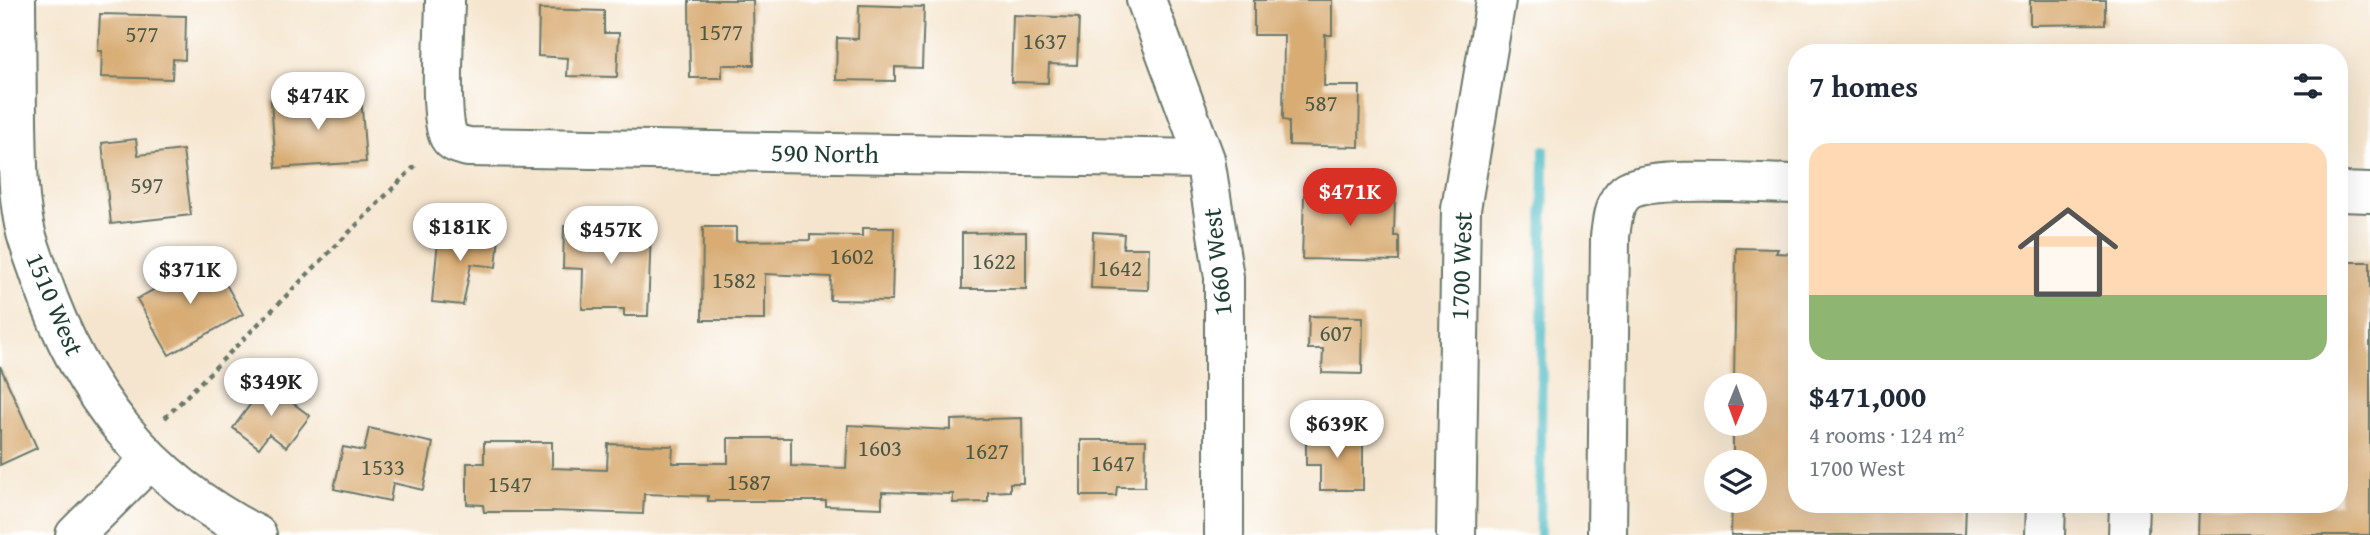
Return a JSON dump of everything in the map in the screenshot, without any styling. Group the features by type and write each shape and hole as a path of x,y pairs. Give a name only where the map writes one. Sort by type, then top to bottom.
{"street":[{"name":"1510 West","path":"16,0 18,174 26,233 53,312 89,383 129,439 180,486 257,535"},
{"name":"590 North","path":"446,0 443,118 449,137 455,143 468,148 1205,159"},
{"name":"1660 West","path":"1146,0 1205,159 1224,277 1224,535"},
{"name":"1700 West","path":"1456,535 1461,209 1496,0"},
{"path":"1607,535 1609,237 1614,210 1624,194 1637,186 1662,183 1788,184"},
{"path":"2348,192 2370,193"},
{"path":"75,535 150,460"},
{"path":"2045,535 2046,513"},
{"path":"2129,513 2129,535"}],"path":[{"path":"165,418 416,165"}],"building":[{"path":"689,0 753,0 754,65 722,65 722,78 690,78"},
{"path":"1254,0 1332,0 1332,35 1325,35 1324,86 1360,86 1359,147 1289,145 1289,121 1283,120 1284,35 1254,35"},
{"path":"2030,0 2105,0 2105,24 2030,25"},
{"path":"859,5 924,7 922,68 895,67 895,81 836,80 837,38 858,39"},
{"path":"539,9 604,11 604,33 619,33 617,77 567,76 568,58 538,56"},
{"path":"100,14 186,16 185,60 173,59 172,79 101,77 102,51 98,51"},
{"path":"1013,15 1079,18 1077,65 1049,64 1048,83 1011,82"},
{"path":"361,95 366,162 276,168 271,101"},
{"path":"136,139 138,155 183,150 191,215 111,224 102,143"},
{"path":"1304,195 1395,197 1394,236 1399,236 1399,261 1302,259"},
{"path":"564,226 651,228 648,316 624,316 624,309 582,309 583,269 563,268"},
{"path":"703,227 736,227 736,241 810,240 810,235 862,236 862,228 894,228 892,301 830,300 831,277 765,274 765,320 702,320"},
{"path":"439,231 499,237 496,267 471,264 463,305 432,302"},
{"path":"1026,232 1026,289 962,289 962,233"},
{"path":"1093,232 1124,234 1123,248 1149,248 1148,290 1091,288"},
{"path":"1736,248 1778,249 1776,253 1788,254 1788,513 1966,513 1965,535 1731,535 1732,513 1767,513 1767,450 1733,450 1733,436 1768,436 1768,373 1734,373"},
{"path":"211,258 243,314 169,355 137,299"},
{"path":"2348,262 2370,262 2370,535 2198,535 2199,513 2348,513"},
{"path":"1309,316 1363,317 1362,374 1322,373 1323,349 1308,349"},
{"path":"0,366 37,448 0,465"},
{"path":"266,383 310,416 286,447 269,434 259,448 233,428"},
{"path":"1022,418 1023,483 1010,483 1010,491 988,492 988,502 953,503 953,494 882,492 882,508 826,506 826,501 708,501 708,496 644,494 643,514 484,512 483,505 467,504 467,463 484,463 484,442 552,442 552,468 607,470 608,444 673,446 672,463 728,463 728,438 791,438 791,466 846,468 848,425 951,430 951,420"},
{"path":"369,428 433,443 423,490 393,483 390,501 334,489 343,447 364,451"},
{"path":"1306,434 1363,435 1363,490 1320,490 1320,465 1306,465"},
{"path":"1081,440 1146,440 1145,487 1117,487 1116,496 1081,496"}],"waterway":[{"path":"1540,535 1544,150"}]}
